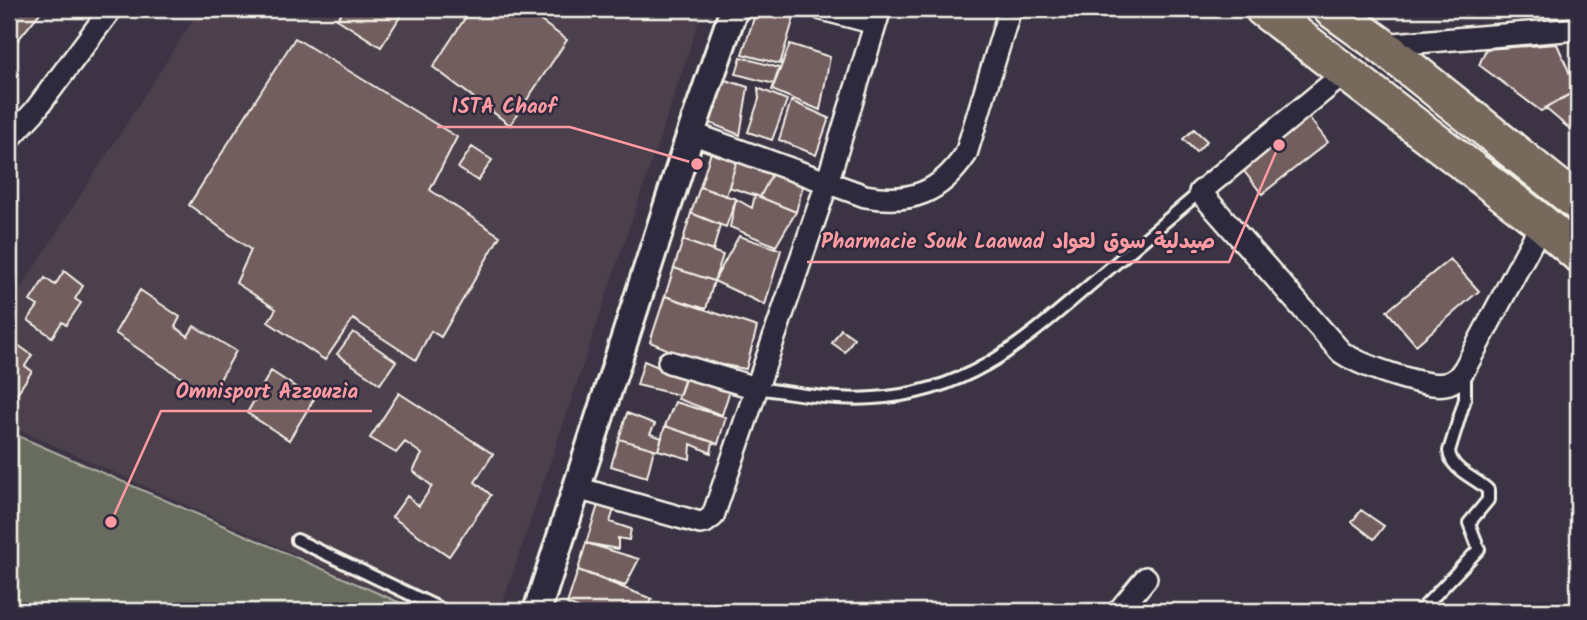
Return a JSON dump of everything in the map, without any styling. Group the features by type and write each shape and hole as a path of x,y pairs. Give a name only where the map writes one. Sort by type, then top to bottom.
{"highway":[{"path":"1263,9 1542,223 1578,254"},
{"path":"1331,9 1381,45 1578,203"}],"street":[{"path":"9,139 41,103 111,9"},
{"path":"537,611 691,133 734,9"},
{"path":"578,488 700,523 709,520 716,512 827,183 878,16 822,9"},
{"path":"691,133 865,196 885,199 923,193 941,184 966,154 1010,9"},
{"path":"1381,45 1578,29"},
{"path":"1346,72 1200,192 1327,338 1353,361 1382,372 1440,385 1455,380 1465,368 1542,223"},
{"path":"669,362 757,388"},
{"path":"1119,611 1146,578"}],"lane":[{"path":"757,388 848,398 873,398 941,387 971,374 1030,336 1200,192"},
{"path":"1420,611 1479,549 1469,523 1488,500 1488,490 1457,467 1450,458 1449,451 1465,399 1465,368"},
{"path":"297,540 445,611"}],"shaded area":[{"path":"200,9 703,9 500,611 421,611 9,425 9,307"}],"green space":[{"path":"9,432 419,611 9,611"}],"building":[{"path":"9,9 43,9 18,40 9,31"},
{"path":"344,9 405,9 381,47 337,19"},
{"path":"471,9 524,9 567,40 510,125 433,67"},
{"path":"757,9 796,11 780,64 742,54"},
{"path":"295,38 457,137 430,190 500,236 441,337 431,331 416,360 353,319 325,360 268,322 276,309 236,283 251,250 189,205"},
{"path":"790,44 830,57 820,110 772,90"},
{"path":"1557,44 1577,90 1541,111 1479,65 1486,49"},
{"path":"741,57 779,68 774,84 736,74"},
{"path":"722,79 748,87 740,135 710,123"},
{"path":"758,88 787,100 772,140 748,132 759,99"},
{"path":"1578,91 1578,136 1545,108"},
{"path":"791,101 829,118 816,155 779,140"},
{"path":"1306,114 1328,142 1262,194 1240,166"},
{"path":"1194,129 1207,141 1196,152 1183,139"},
{"path":"472,147 492,160 478,181 458,168"},
{"path":"712,149 737,160 726,196 700,187"},
{"path":"737,160 773,172 760,197 729,187"},
{"path":"773,172 804,182 796,212 760,197"},
{"path":"700,187 736,199 726,227 691,213"},
{"path":"755,195 796,212 776,246 730,227 736,199 752,208"},
{"path":"691,213 720,225 713,251 683,240"},
{"path":"739,236 781,250 765,305 714,281"},
{"path":"683,240 723,255 714,281 674,268"},
{"path":"1450,259 1479,291 1416,345 1387,311"},
{"path":"674,268 714,281 706,309 665,296"},
{"path":"64,271 83,286 75,299 81,303 66,325 62,322 52,337 28,320 38,306 30,301 45,278 55,285"},
{"path":"140,290 180,317 175,327 188,336 194,326 236,351 210,397 115,333"},
{"path":"665,296 757,327 746,369 690,359 650,342"},
{"path":"841,329 854,338 845,352 832,343"},
{"path":"353,332 396,361 380,384 337,354"},
{"path":"15,343 32,355 25,366 32,371 16,395 11,391 9,394 9,352"},
{"path":"644,361 685,378 679,395 637,385"},
{"path":"271,371 314,399 289,440 247,413"},
{"path":"687,374 731,387 722,415 678,399"},
{"path":"399,393 493,454 475,482 491,495 449,556 392,517 407,496 419,506 432,486 413,471 422,454 405,442 396,453 370,438"},
{"path":"675,402 726,417 718,444 665,426"},
{"path":"627,413 655,424 650,434 662,438 658,450 619,439"},
{"path":"665,426 713,442 711,453 691,444 690,459 658,450"},
{"path":"619,439 654,449 647,477 611,466"},
{"path":"600,499 615,506 610,522 631,529 629,540 618,538 618,549 586,543"},
{"path":"1361,510 1384,526 1374,539 1352,522"},
{"path":"586,543 639,559 625,586 578,570"},
{"path":"578,570 652,599 645,611 585,611 567,604"}],"place":[{"name":"Pharmacie Souk Laawad صيدلية سوق لعواد","path":"1279,145"},
{"name":"ISTA Chaof","path":"697,164"},
{"name":"Omnisport Azzouzia","path":"111,522"}]}
